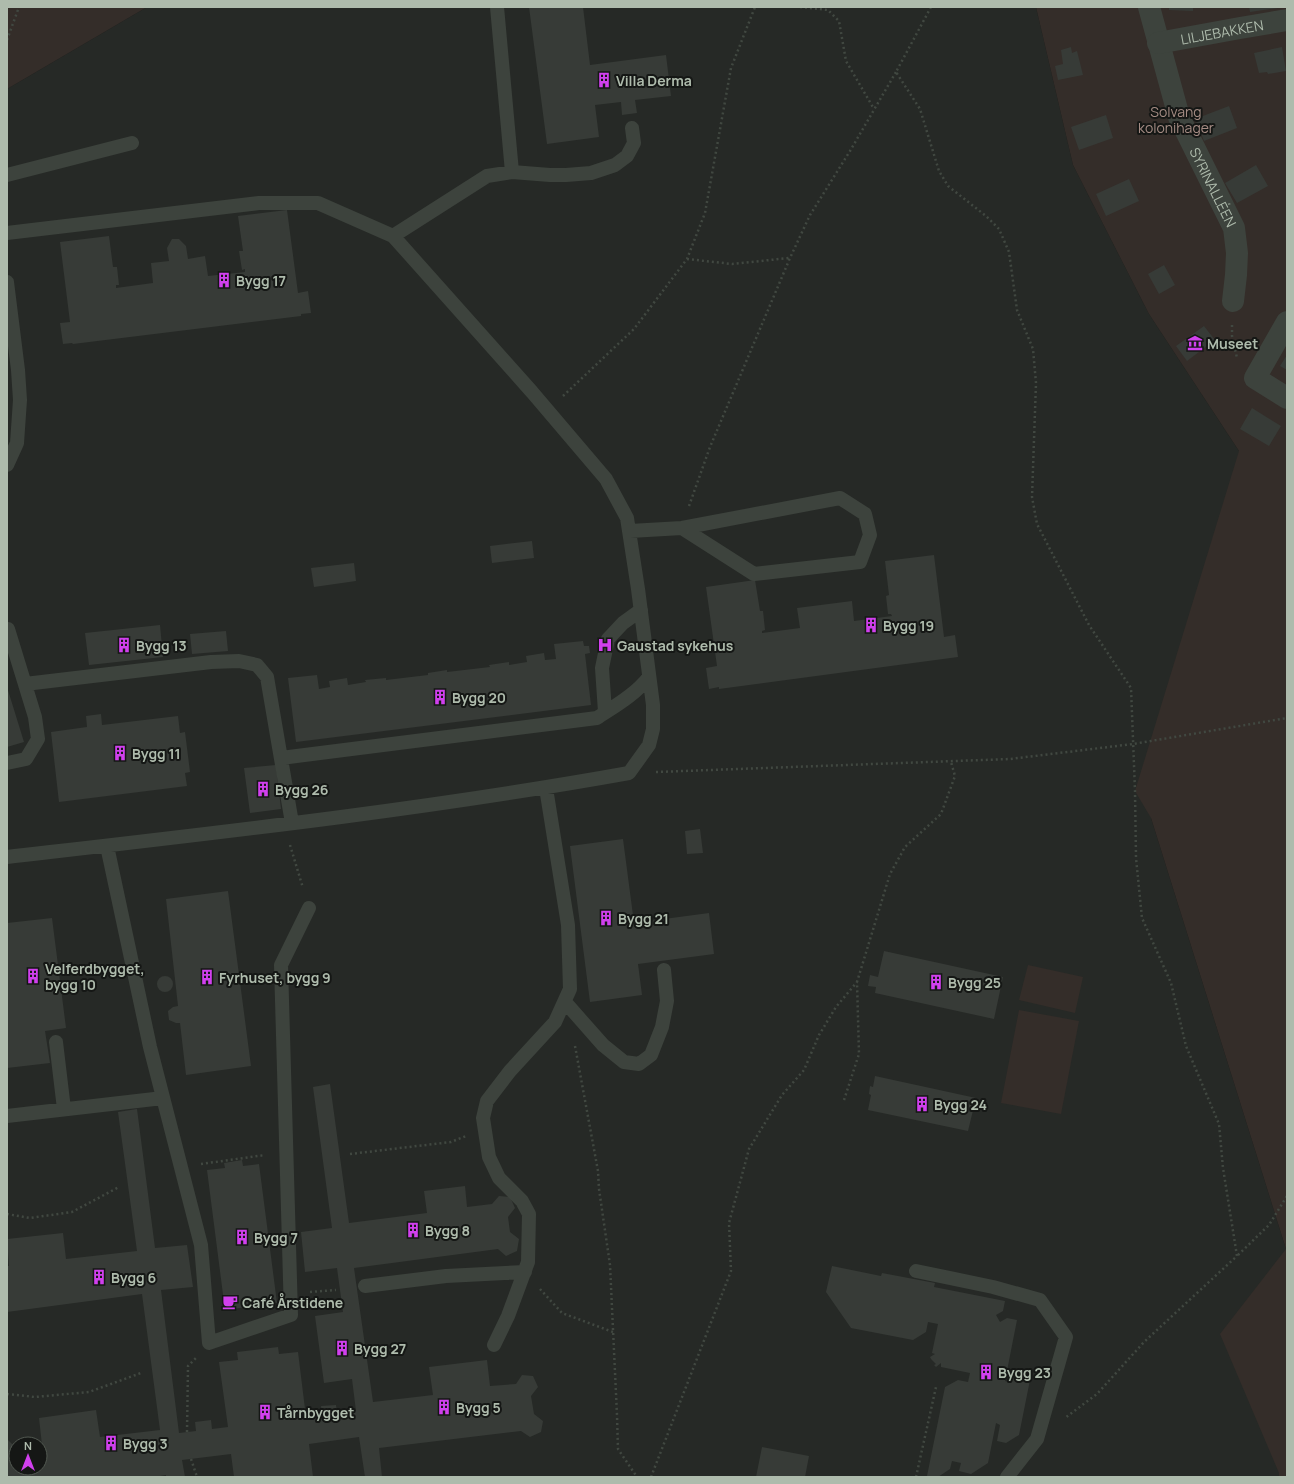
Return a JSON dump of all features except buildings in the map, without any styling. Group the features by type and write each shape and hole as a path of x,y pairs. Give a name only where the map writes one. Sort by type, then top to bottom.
{"street":[{"name":"SYRINALLÉEN","path":"1148,7 1179,117 1234,228 1237,253 1233,301"},
{"name":"LILJEBAKKEN","path":"1158,43 1287,20"},
{"path":"1287,322 1255,378 1287,398"}],"lane":[{"path":"497,7 512,172"},
{"path":"393,236 487,176 512,172 550,175 591,173 615,165 627,156 634,143 632,128"},
{"path":"7,175 132,143"},
{"path":"7,233 259,203 318,203 393,236 548,410 606,479 628,518 653,705 653,729 649,745 629,773 546,788 288,824 7,857"},
{"path":"7,282 18,370 20,400 17,442 7,465"},
{"path":"630,531 682,528 840,498 865,514 870,535 860,562 754,574 682,528"},
{"path":"606,712 602,668 608,639 623,623 641,610"},
{"path":"7,763 26,760 38,739 35,717 8,629"},
{"path":"25,684 211,662 239,661 256,665 267,677 281,758 288,824"},
{"path":"281,758 597,718 645,683 650,677"},
{"path":"494,1345 508,1316 528,1262 529,1214 522,1201 499,1178 489,1157 483,1118 487,1101 510,1071 555,1022 570,989 568,925 546,788"},
{"path":"107,846 150,1047 201,1245 209,1343 291,1316 281,965 309,908"},
{"path":"565,1002 603,1045 624,1062 639,1064 651,1055 662,1027 667,1001 664,970"},
{"path":"56,1042 64,1109"},
{"path":"7,1116 163,1098"},
{"path":"916,1271 1000,1289 1040,1300 1066,1336 1037,1439 1007,1477"},
{"path":"364,1286 446,1276 525,1272"}],"path":[{"path":"7,40 19,7"},
{"path":"548,410 634,329 686,258 705,213 731,68 755,7"},
{"path":"800,7 828,10 839,21 846,61 875,110"},
{"path":"682,528 710,447 790,258 810,215 875,110 931,7"},
{"path":"896,72 920,109 939,171 948,186 986,216 999,229 1008,252 1017,310 1034,349 1036,383 1032,497 1037,524 1089,625 1131,688 1136,858 1142,918 1171,983 1186,1046 1219,1124 1223,1168 1237,1256"},
{"path":"686,258 732,264 790,258"},
{"path":"1233,301 1232,336 1240,369 1255,378"},
{"path":"629,773 1010,760 1133,744 1287,718"},
{"path":"844,1100 859,1054 857,982 890,874 905,847 941,814 955,776 951,762"},
{"path":"288,824 309,908"},
{"path":"651,1477 731,1271 729,1223 748,1148 782,1095 804,1070 820,1035 836,1007 857,982"},
{"path":"574,1039 598,1171 599,1189 610,1265 618,1449 637,1477"},
{"path":"350,1154 451,1142 478,1130 483,1118"},
{"path":"181,1166 286,1152"},
{"path":"7,1214 30,1218 72,1212 119,1187"},
{"path":"1037,1439 1097,1394 1144,1342 1269,1225 1287,1196"},
{"path":"525,1272 562,1313 613,1332"},
{"path":"187,1432 188,1366"},
{"path":"7,1394 35,1396 89,1392 141,1373"},
{"path":"916,1477 936,1387"},
{"path":"190,1459 197,1477"}],"shaded area":[{"name":"Gaustad sykehus","path":"147,7 1036,7 1073,165 1149,314 1239,451 1255,472 1151,818 1286,1249 1287,1477 7,1477 7,89"}],"green space":[{"path":"7,7 147,7 7,89"},
{"name":"Solvang kolonihager","path":"1036,7 1287,7 1287,1477 1279,1477 1279,1473 1220,1334 1286,1249 1151,818 1135,791 1239,451 1149,314 1073,165"},
{"path":"1028,965 1083,977 1075,1013 1019,1000"},
{"path":"1019,1010 1079,1021 1061,1114 1001,1103"}],"place":[{"name":"Villa Derma","path":"604,80"},
{"name":"Bygg 17","path":"224,280"},
{"name":"Museet","path":"1195,343"},
{"name":"Bygg 19","path":"871,625"},
{"name":"Bygg 13","path":"124,645"},
{"name":"Gaustad sykehus","path":"605,645"},
{"name":"Bygg 20","path":"440,697"},
{"name":"Bygg 11","path":"120,753"},
{"name":"Bygg 26","path":"263,789"},
{"name":"Bygg 21","path":"606,918"},
{"name":"Velferdbygget, bygg 10","path":"33,976"},
{"name":"Fyrhuset, bygg 9","path":"207,977"},
{"name":"Bygg 25","path":"936,982"},
{"name":"Bygg 24","path":"922,1104"},
{"name":"Bygg 8","path":"413,1230"},
{"name":"Bygg 7","path":"242,1237"},
{"name":"Bygg 6","path":"99,1277"},
{"name":"Café Årstidene","path":"230,1302"},
{"name":"Bygg 27","path":"342,1348"},
{"name":"Bygg 23","path":"986,1372"},
{"name":"Bygg 5","path":"444,1407"},
{"name":"Tårnbygget","path":"265,1412"},
{"name":"Bygg 3","path":"111,1443"}]}
